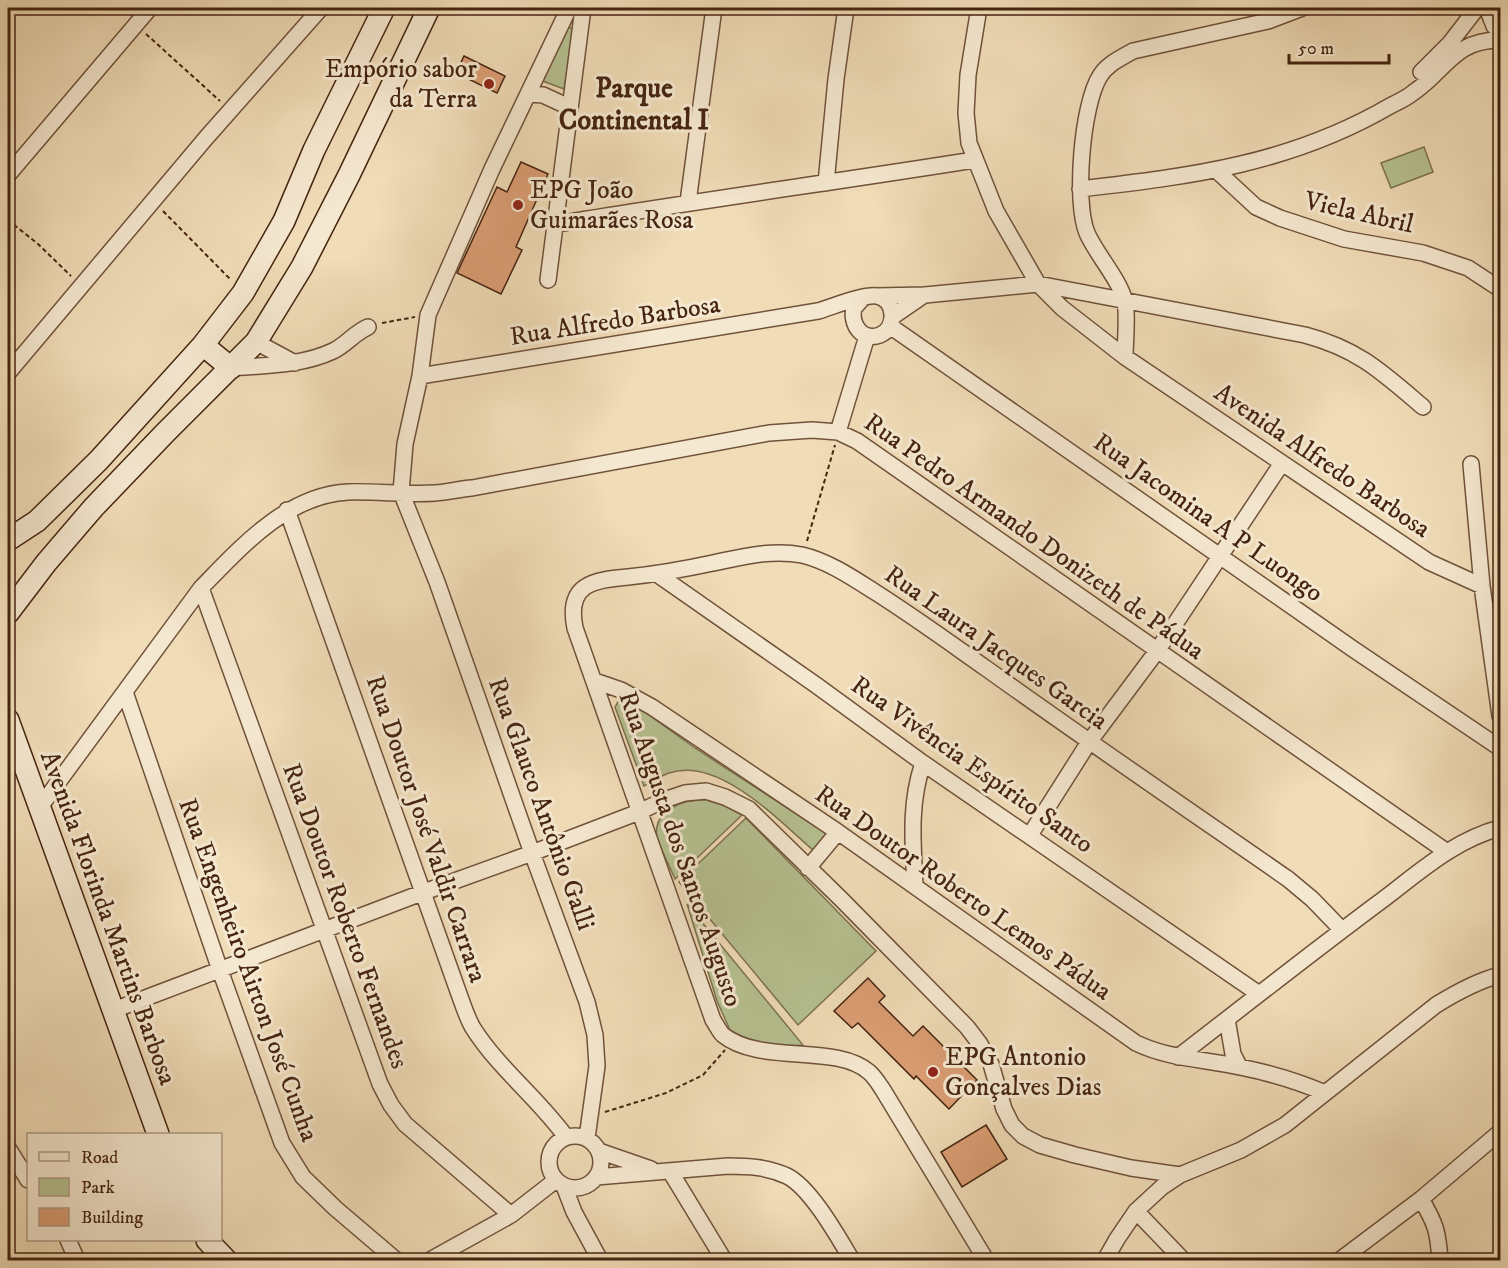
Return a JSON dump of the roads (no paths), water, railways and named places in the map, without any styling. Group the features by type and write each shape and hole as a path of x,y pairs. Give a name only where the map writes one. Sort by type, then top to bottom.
{"main road":[{"path":"8,613 46,563 94,507 256,342 302,267 349,176 429,8"},
{"path":"8,540 37,521 99,460 197,351 243,293 284,221 378,11"},
{"path":"197,351 224,374"},
{"name":"Avenida Florinda Martins Barbosa","path":"8,720 158,1133"},
{"path":"209,1241 226,1260"}],"street":[{"path":"8,175 150,8"},
{"path":"8,374 153,200 321,8"},
{"path":"40,807 201,588 222,566 287,510 319,497 346,492 401,492 405,444 420,376 428,315 492,169 569,8"},
{"path":"548,280 583,8"},
{"path":"688,202 714,8"},
{"path":"826,183 836,79 846,8"},
{"name":"Avenida Alfredo Barbosa","path":"979,8 968,75 966,113 969,143 996,211 1038,284 1062,308 1125,357 1428,562 1482,586"},
{"path":"976,24 989,8"},
{"path":"1125,357 1125,302 1088,234 1082,214 1080,189 1083,152 1092,91 1100,74 1113,62 1133,51 1268,21 1302,8"},
{"path":"1412,88 1478,8"},
{"path":"1487,8 1494,26 1500,32"},
{"path":"1080,189 1153,181 1216,170 1271,158 1323,140 1397,102 1467,46 1500,40"},
{"path":"529,94 543,95 569,107"},
{"path":"557,224 688,202 974,160"},
{"name":"Viela Abril","path":"1216,170 1256,207 1280,218 1344,239 1423,253 1468,268 1500,288"},
{"name":"Rua Alfredo Barbosa","path":"420,376 818,311 869,297 925,295 1038,284 1305,335 1331,342 1378,369 1423,407"},
{"name":"Rua Alfredo Barbosa","path":"891,322 925,295"},
{"path":"869,297 886,301 890,306 891,322 880,335 867,336 861,333 853,323 854,309 869,297"},
{"name":"Rua Alfredo Barbosa","path":"818,311 853,323"},
{"name":"Rua Jacomina A P Luongo","path":"891,322 1220,557 1500,748"},
{"path":"224,374 295,363 335,350 368,327"},
{"path":"838,432 867,336"},
{"path":"256,342 295,363"},
{"name":"Rua Pedro Armando Donizeth de Pádua","path":"401,492 434,493 472,488 769,433 812,430 838,432 867,447 1447,852"},
{"path":"1030,835 1089,742 1157,651 1282,463"},
{"path":"1471,464 1482,586 1500,716"},
{"name":"Rua Glauco Antônio Galli","path":"401,492 437,582 531,854 586,1002 595,1035 597,1066 587,1138"},
{"name":"Rua Doutor José Valdir Carrara","path":"287,510 472,1026 491,1053 550,1116 566,1137"},
{"name":"Rua Laura Jacques Garcia","path":"577,595 582,588 600,579 657,574 758,554 803,555 823,562 855,579 900,608 1288,879 1312,899 1342,930"},
{"name":"Rua Vivência Espírito Santo","path":"657,574 923,763 1259,994"},
{"name":"Rua Doutor Roberto Fernandes","path":"201,588 380,1084 391,1105 405,1124 511,1215"},
{"name":"Rua Augusta dos Santos Augusto","path":"577,595 573,617 575,628 645,809 713,1020 722,1034 733,1041 781,1053 841,1059 869,1071 883,1090 986,1260"},
{"name":"Rua Doutor Roberto Lemos Pádua","path":"595,681 621,690 652,707 838,832 1136,1043 1155,1052 1239,1066 1300,1083 1325,1093"},
{"name":"Rua Engenheiro Airton José Cunha","path":"125,692 282,1143 303,1177 335,1208 396,1260"},
{"path":"915,886 912,818 917,780 923,763"},
{"path":"114,1010 424,892 531,854 685,793 706,791 725,797 749,809 967,1027 991,1064 1004,1109 1012,1125 1023,1136 1040,1145 1076,1155 1131,1168 1180,1175"},
{"path":"1178,1057 1447,852 1500,828"},
{"path":"808,868 838,832"},
{"path":"1105,1260 1136,1211 1162,1187 1180,1175 1241,1150 1285,1125 1436,1005 1461,989 1500,975"},
{"path":"1227,1019 1233,1054 1239,1066"},
{"path":"1340,1260 1421,1199 1500,1132"},
{"path":"596,1177 601,1160 599,1151 587,1138 566,1137 552,1148 549,1156 551,1173 560,1183 600,1260"},
{"path":"8,1148 27,1178"},
{"path":"599,1151 664,1171 724,1260"},
{"path":"560,1183 573,1188 582,1187 596,1177 749,1166 768,1169 788,1176 804,1188 852,1260"},
{"path":"430,1260 511,1215 560,1183"},
{"path":"1421,1199 1434,1220 1438,1234 1440,1260"},
{"path":"1136,1211 1183,1260"},
{"path":"69,1241 77,1260"}],"place":[{"name":"Empório sabor da Terra","path":"489,84"},
{"name":"EPG João Guimarães Rosa","path":"518,205"},
{"name":"EPG Antonio Gonçalves Dias","path":"933,1072"}],"district":[{"name":"Parque Continental I","path":"634,104"}]}
